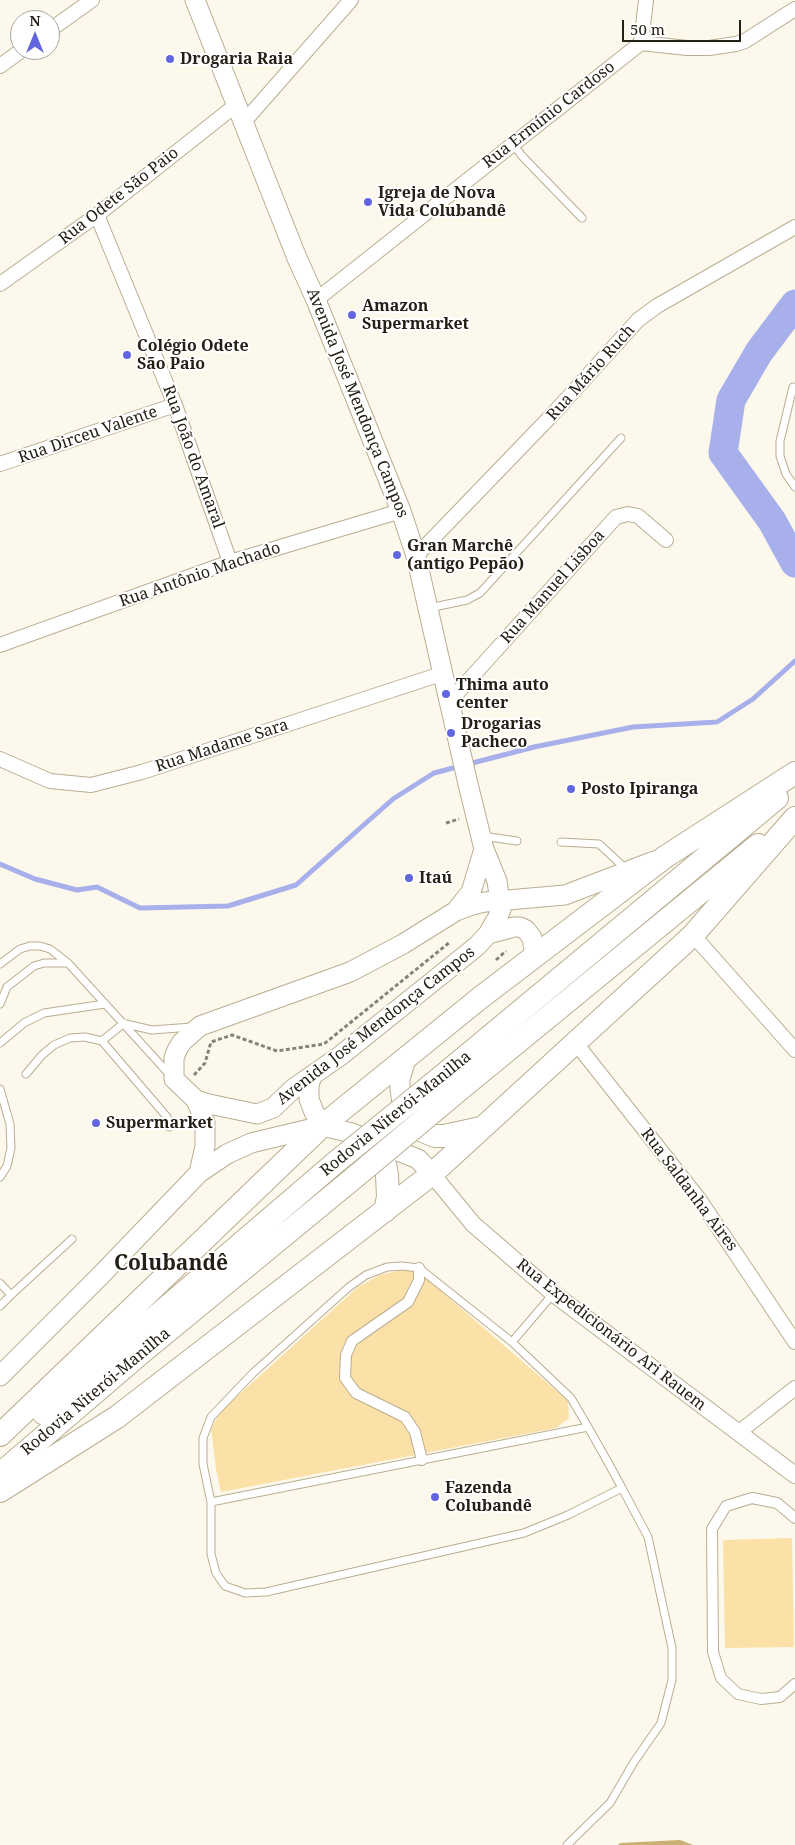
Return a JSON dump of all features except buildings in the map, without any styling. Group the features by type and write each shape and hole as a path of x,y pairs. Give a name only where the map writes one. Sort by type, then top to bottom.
{"highway":[{"path":"0,1435 322,1126 480,998 665,857 795,773"},
{"name":"Rodovia Niterói-Manilha","path":"0,1474 140,1354 355,1177 447,1086 795,783"},
{"path":"0,1491 118,1417 385,1211 425,1167 483,1128 692,935 795,817"},
{"name":"Rodovia Niterói-Manilha","path":"0,1448 336,1162 447,1086 795,817"},
{"path":"406,1119 418,1129 435,1136 483,1128"},
{"path":"372,1141 385,1164 388,1197 385,1211"}],"main road":[{"name":"Avenida José Mendonça Campos","path":"182,1079 196,1100 224,1108 257,1114 273,1108 294,1088 340,1056 477,946 488,934 498,917 500,901 468,784 416,556 401,510 316,300 297,258 195,0"},
{"path":"456,911 471,892 483,842"},
{"path":"182,1079 174,1058 182,1042 200,1026 350,972 396,948 456,911 472,905 565,896 665,857"},
{"path":"456,911 474,911 480,914 487,924 488,934 514,927 526,930 532,938 535,955"},
{"name":"Rua Expedicionário Ari Rauem","path":"406,1059 400,1079 400,1098 406,1119 425,1167"},
{"path":"0,1376 199,1173 227,1154 251,1143 322,1126 309,1099 309,1085 312,1076"},
{"path":"196,1100 205,1122 205,1146 199,1173"},
{"name":"Rua Expedicionário Ari Rauem","path":"322,1126 352,1133 425,1167"}],"street":[{"path":"60,23 92,0"},
{"path":"243,123 351,0"},
{"path":"646,0 641,43 687,48 709,48 745,41 795,9"},
{"name":"Rua Ermínio Cardoso","path":"316,300 641,43"},
{"name":"Rua Odete São Paio","path":"0,284 97,215 236,105"},
{"name":"Rua João do Amaral","path":"97,215 175,405 230,562"},
{"name":"Rua Mário Ruch","path":"416,556 532,436 638,320 657,306 795,227"},
{"name":"Rua Dirceu Valente","path":"0,464 175,405"},
{"name":"Rua Antônio Machado","path":"0,645 230,562 401,510"},
{"name":"Rua Manuel Lisboa","path":"450,701 616,517 628,514 638,516 666,540"},
{"name":"Rua Madame Sara","path":"0,759 50,781 91,785 142,772 444,673"},
{"path":"692,935 795,1050"},
{"name":"Rua Saldanha Aires","path":"575,1042 699,1198 795,1342"},
{"name":"Rua Expedicionário Ari Rauem","path":"425,1167 473,1224 554,1294 795,1475"},
{"path":"419,1268 419,1280 408,1302 352,1340 346,1355 345,1378 356,1393 405,1417 415,1432 422,1460"},
{"path":"738,1433 795,1388"},
{"path":"795,1518 777,1503 752,1498 726,1506 712,1529 712,1538 713,1652 721,1678 738,1694 761,1699 780,1697 795,1684"}],"lane":[{"path":"513,144 582,218"},
{"path":"793,387 780,441 780,456 786,474 795,487"},
{"path":"428,608 467,600 480,593 621,438"},
{"path":"483,842 517,841"},
{"path":"561,842 599,844 627,871"},
{"path":"0,964 20,949 30,946 50,949 68,963 124,1024 182,1079"},
{"path":"0,1004 7,987 34,966 44,963 68,963"},
{"path":"0,1043 24,1023 44,1013 105,1004"},
{"path":"102,1041 124,1024 152,1030 200,1026"},
{"path":"26,1074 42,1055 54,1045 70,1038 85,1037 102,1041 167,1117 169,1127"},
{"path":"0,1089 10,1124 11,1148 7,1166 0,1176"},
{"path":"0,1306 72,1239"},
{"path":"567,1845 610,1803 634,1762 661,1723 672,1680 672,1648 648,1538 622,1488 571,1398 512,1342 419,1268 387,1267 366,1275 349,1288 253,1373 211,1417 203,1438 203,1464 211,1502 211,1554 216,1573 225,1586 246,1594 266,1592 524,1533 568,1515 622,1488"},
{"path":"0,1283 11,1295"},
{"path":"512,1342 554,1294"},
{"path":"211,1502 588,1427"}],"path":[{"path":"445,937 454,948"},
{"path":"182,1079 205,1063 212,1042 232,1035 277,1052 324,1044 450,942"}],"shaded area":[{"path":"401,1270 414,1270 426,1278 568,1401 569,1418 556,1428 221,1492 211,1428 222,1410 358,1287 380,1275"},
{"path":"792,1538 794,1647 725,1648 723,1540"},
{"path":"680,1840 693,1845 618,1845 620,1843"}],"waterway":[{"path":"795,304 759,352 731,400 723,453 772,521 795,563"},
{"path":"0,864 35,879 77,890 97,887 140,908 228,906 296,885 393,799 434,773 534,747 633,727 717,722 753,699 795,661"}],"place":[{"name":"Drogaria Raia","path":"170,59"},
{"name":"Igreja de Nova Vida Colubandê","path":"368,202"},
{"name":"Amazon Supermarket","path":"352,315"},
{"name":"Colégio Odete São Paio","path":"127,355"},
{"name":"Gran Marchê (antigo Pepão)","path":"397,555"},
{"name":"Thima auto center","path":"446,694"},
{"name":"Drogarias Pacheco","path":"451,733"},
{"name":"Posto Ipiranga","path":"571,789"},
{"name":"Itaú","path":"409,878"},
{"name":"Supermarket","path":"96,1123"},
{"name":"Fazenda Colubandê","path":"435,1497"}],"district":[{"name":"Colubandê","path":"171,1264"}]}
